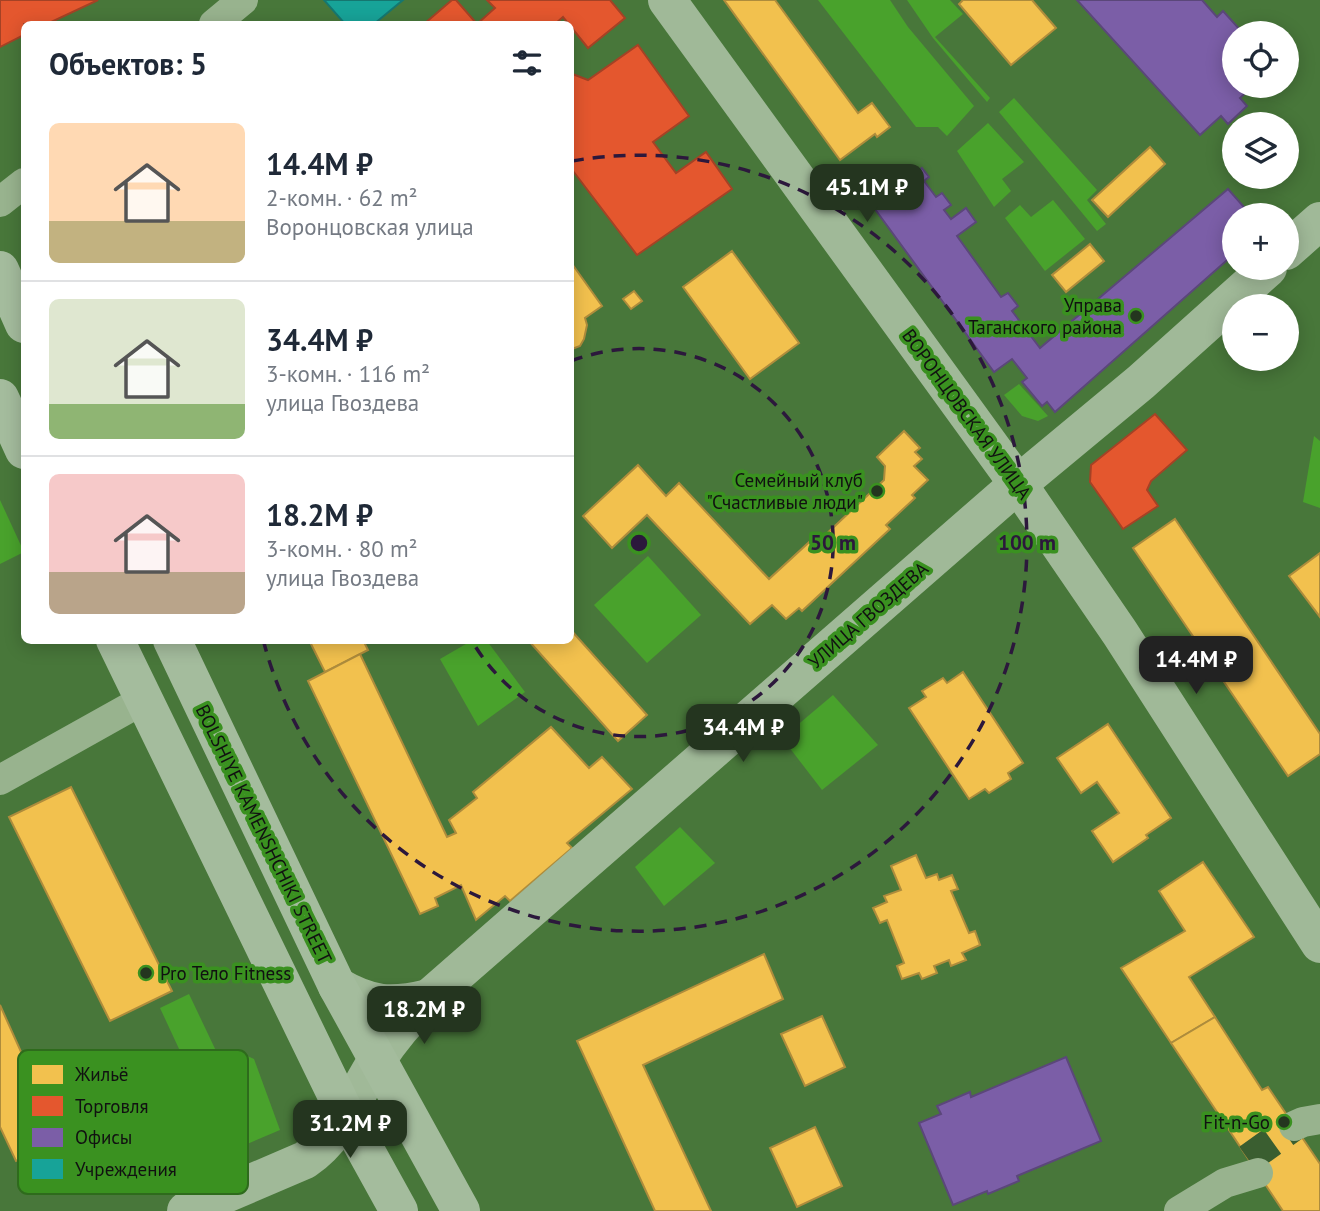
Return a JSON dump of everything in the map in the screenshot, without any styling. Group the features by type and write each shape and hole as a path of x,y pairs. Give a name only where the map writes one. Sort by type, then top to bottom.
{"main road":[{"path":"0,270 14,311"},
{"path":"0,398 21,444"},
{"name":"BOLSHIYE KAMENSHCHIKI STREET","path":"117,644 143,700 361,1088 461,1211"},
{"name":"BOLSHIYE KAMENSHCHIKI STREET","path":"174,644 337,986 361,1088 391,1195"}],"street":[{"path":"218,21 243,0"},
{"name":"ВОРОНЦОВСКАЯ УЛИЦА","path":"667,0 1018,484 1120,633 1320,944"},
{"path":"0,202 21,185"},
{"path":"1299,240 1320,221"},
{"name":"УЛИЦА ГВОЗДЕВА","path":"305,1160 320,1149 334,1133 400,1029 429,998 1018,484 1141,382 1255,280"},
{"path":"0,780 143,700"},
{"path":"337,986 358,999 380,1004 405,1004 429,998"},
{"path":"248,1184 305,1160 326,1155 346,1157 364,1166 391,1195"},
{"path":"1179,1211 1253,1166"},
{"path":"186,1211 226,1194"}],"green space":[{"path":"818,0 890,0 908,27 974,106 947,136 938,127 916,127"},
{"path":"907,0 950,0 963,14 935,37 990,98 987,102 933,38"},
{"path":"1014,98 1097,190 1087,200 1106,224 1097,231 999,112"},
{"path":"988,123 1024,162 1002,179 1011,191 994,207 957,151"},
{"path":"1053,200 1085,239 1045,271 1005,218 1020,205 1031,217"},
{"path":"1019,384 1048,416 1038,421 1022,416 1004,395"},
{"path":"1314,436 1320,441 1320,508 1303,502"},
{"path":"0,500 21,546 21,554 0,564"},
{"path":"648,556 701,615 647,663 594,605"},
{"path":"466,644 489,644 525,692 478,726 440,659"},
{"path":"833,695 878,745 822,790 782,738"},
{"path":"680,827 715,863 664,906 635,867"},
{"path":"189,994 216,1050 180,1050 160,1008"},
{"path":"248,1056 254,1059 280,1130 248,1144"}],"building: Жильё":[{"path":"724,0 775,0 858,113 872,103 890,127 877,137 875,134 840,160"},
{"path":"963,0 1032,0 1056,28 1011,65 959,4"},
{"path":"1150,147 1165,164 1108,217 1092,200"},
{"path":"1090,244 1104,261 1066,292 1052,275"},
{"path":"732,251 799,343 750,379 683,287"},
{"path":"574,267 602,306 585,318 587,325 580,346 574,348"},
{"path":"634,291 642,301 631,309 623,299"},
{"path":"904,431 920,448 915,452 922,459 914,466 928,480 912,495 915,498 886,525 890,529 802,611 799,608 786,619 772,605 750,624 647,515 612,548 583,516 638,465 666,496 679,483 769,579 818,534 822,538 884,480 885,466 877,457"},
{"path":"1175,519 1320,734 1320,754 1288,776 1133,548"},
{"path":"1320,553 1320,617 1289,576"},
{"path":"574,633 647,715 618,741 532,644 574,644"},
{"path":"311,644 365,644 368,650 325,672"},
{"path":"360,654 447,837 456,833 449,820 477,798 473,792 551,727 589,768 602,757 632,789 567,843 572,848 510,901 505,896 476,920 461,885 435,898 438,906 420,914 308,681"},
{"path":"963,672 1023,763 1008,773 1011,779 989,793 985,789 969,799 909,708 926,697 922,691 943,678 947,683"},
{"path":"1108,724 1171,818 1113,862 1092,831 1119,813 1097,782 1081,793 1057,758"},
{"path":"71,787 172,991 110,1021 9,817"},
{"path":"916,855 926,878 937,874 939,880 952,875 958,889 951,891 969,933 975,931 980,945 962,953 966,960 951,966 949,960 934,966 937,973 922,979 919,973 902,979 897,966 904,963 887,920 880,923 873,908 887,902 884,896 901,890 891,866"},
{"path":"1203,862 1254,937 1189,977 1215,1017 1171,1043 1121,968 1185,931 1159,891"},
{"path":"764,954 783,999 643,1065 711,1211 655,1211 577,1041"},
{"path":"0,1005 20,1050 18,1050 18,1160 16,1161 0,1127"},
{"path":"822,1016 845,1067 805,1086 781,1034"},
{"path":"1215,1017 1262,1090 1268,1087 1320,1164 1320,1211 1283,1211 1171,1043"},
{"path":"815,1127 842,1186 797,1207 770,1148"}],"building: Торговля":[{"path":"0,0 98,0 53,21 21,21 21,36 0,47"},
{"path":"452,0 456,0 474,21 428,21"},
{"path":"487,0 610,0 625,18 588,48 574,31 574,21 566,21 563,17 558,21 480,21 495,8"},
{"path":"638,45 689,116 653,142 676,173 706,152 732,189 637,255 574,172 574,75 588,80"},
{"path":"1155,414 1187,450 1151,481 1147,490 1158,506 1123,529 1090,482 1091,465"}],"building: Офисы":[{"path":"1077,0 1202,0 1217,17 1223,11 1232,21 1222,21 1222,98 1240,98 1247,106 1241,112 1222,112 1222,117 1200,135"},
{"path":"922,168 929,177 924,181 936,197 942,193 951,205 944,210 951,219 966,208 976,222 957,236 1001,297 1008,293 1018,306 1012,311 1040,348 1228,189 1240,203 1222,203 1222,265 1055,412 1047,402 1042,406 1022,382 1027,378 1012,359 994,372 872,205"},
{"path":"1066,1057 1101,1141 1017,1176 1019,1181 953,1205 919,1123 941,1114 937,1106 970,1092 971,1097"}],"building: Учреждения":[{"path":"324,0 403,0 378,21 342,21"}],"tunnel":[{"path":"1248,1159 1294,1126"}],"place":[{"name":"Управа Таганского района","path":"1136,316"},
{"name":"Семейный клуб \"Счастливые люди\"","path":"877,491"},
{"name":"Pro Тело Fitness","path":"146,973"},
{"name":"Fit-n-Go","path":"1284,1122"}]}
